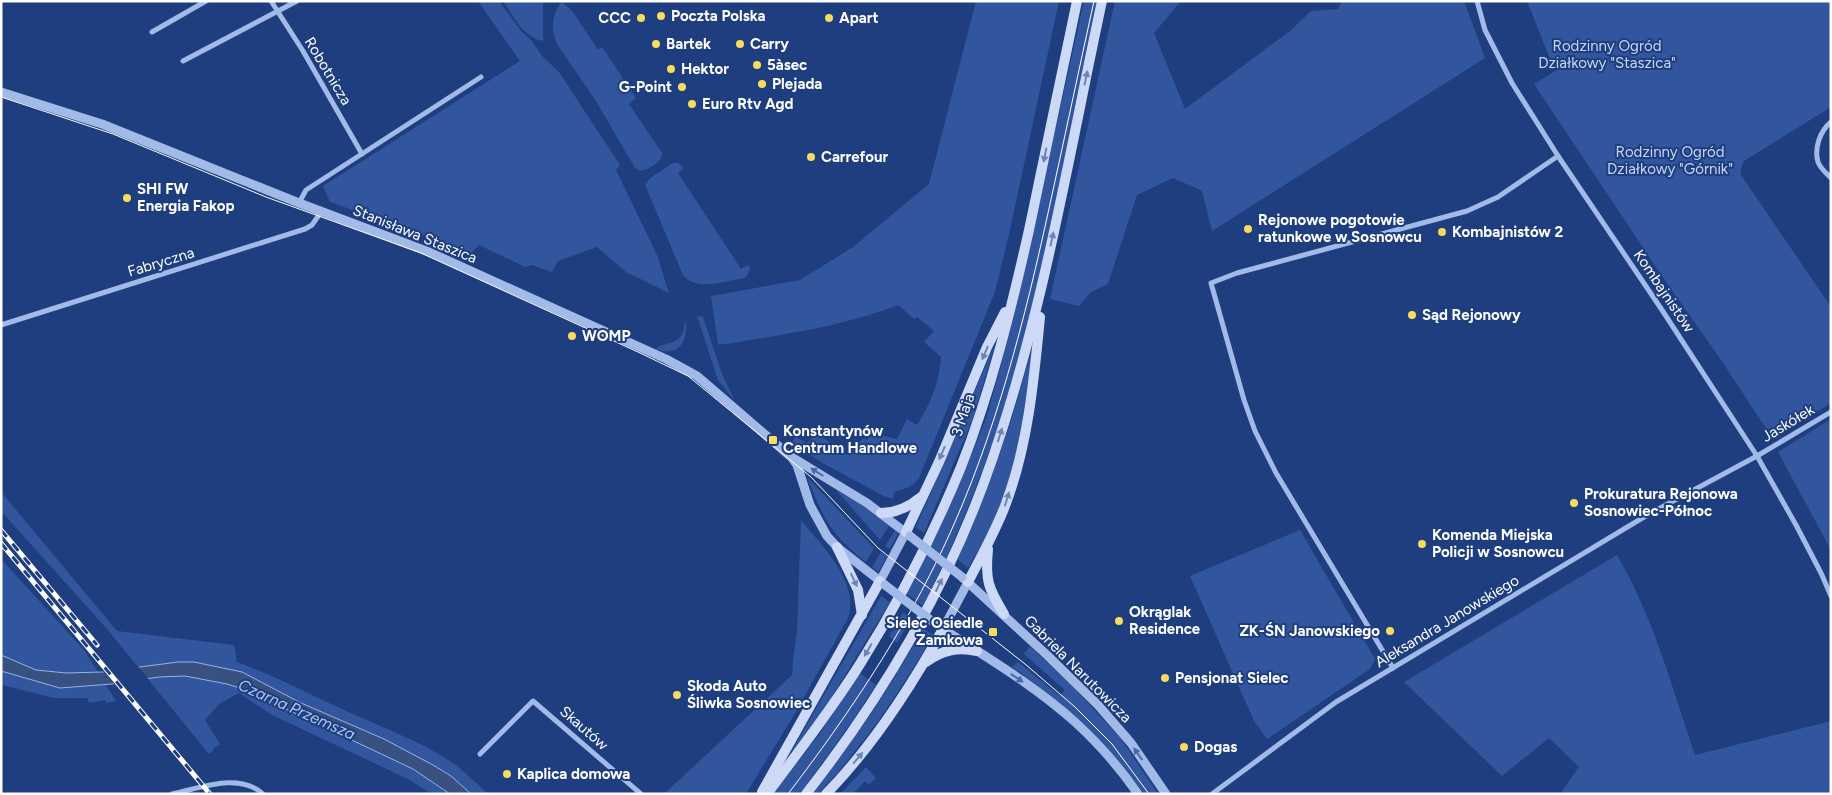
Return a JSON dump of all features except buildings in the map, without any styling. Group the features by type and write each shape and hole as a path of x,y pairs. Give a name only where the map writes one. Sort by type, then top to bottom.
{"main road":[{"name":"3 Maja","path":"767,794 823,719 860,665 892,610 933,531 960,468 982,409 1014,294 1078,1"},
{"path":"806,794 854,730 916,629 950,562 977,501 1022,367 1042,286 1102,1"},
{"path":"965,580 988,544 1005,506 1016,471 1026,428 1036,365 1042,286"},
{"path":"908,534 987,347 1014,294"},
{"path":"881,513 898,510 912,504 923,495"},
{"path":"988,544 986,567 988,582 1004,614"},
{"path":"837,547 858,590 862,615"},
{"path":"760,794 882,583"},
{"path":"826,794 864,751 922,665 940,627"},
{"path":"922,665 936,654 947,650 964,648 977,651"}],"street":[{"path":"152,32 206,1"},
{"name":"Robotnicza","path":"271,1 303,51 362,154"},
{"path":"183,60 297,1"},
{"name":"Kombajnistów","path":"1477,1 1485,30 1512,83 1558,156 1662,310 1757,456 1796,525 1831,596"},
{"path":"299,203 306,190 481,77"},
{"name":"Stanisława Staszica","path":"1,92 102,124 321,212 437,256 691,372 790,456 881,513 908,534"},
{"path":"1831,122 1819,136 1817,148 1819,163 1831,178"},
{"path":"1393,668 1276,472 1255,431 1244,400 1211,283 1237,273 1467,211 1498,197 1558,156"},
{"name":"Fabryczna","path":"1,325 305,229 316,220 321,212"},
{"name":"Jaskółek","path":"1757,456 1831,412"},
{"name":"Stanisława Staszica","path":"790,456 797,465 810,505 819,523 837,547 940,627"},
{"name":"Aleksandra Janowskiego","path":"1212,794 1336,702 1649,514 1757,456"},
{"path":"882,583 908,534 965,580 940,627 1034,689 1074,721 1107,754 1138,794"},
{"name":"Gabriela Narutowicza","path":"965,580 1004,614 1098,705 1131,743 1166,794"},
{"name":"Skautów","path":"480,754 533,701 641,794"},
{"path":"172,794 231,782 249,785 263,794"}],"green space":[{"path":"478,1 499,1 542,56 559,72 620,165 616,170 657,255 669,293 626,272 597,247 558,261 552,272 532,265 525,267 479,245 471,253 468,253 440,241 330,202 323,186 520,61"},
{"path":"503,1 543,1 543,41 530,36 525,31"},
{"path":"976,1 1059,1 995,292 919,478 910,486 894,492 893,499 826,465 791,443 796,437 807,443 817,433 847,455 863,438 867,440 873,433 897,439 907,419 917,425 930,400 938,376 941,357 924,342 934,331 917,317 914,319 898,305 857,319 814,329 728,344 718,344 711,296 800,280 853,247 929,184"},
{"path":"1084,1 1097,1 1030,316 1009,391 985,464 956,536 923,606 906,593 951,504 986,419 1013,321"},
{"path":"1115,1 1181,1 1154,33 1185,109 1290,31 1311,11 1338,9 1342,1 1464,1 1485,58 1212,231 1202,191 1173,178 1137,195 1108,284 1091,292 1079,306 1050,299"},
{"name":"Rodzinny Ogród Działkowy \"Górnik\"","path":"1527,1 1831,1 1831,107 1744,161 1741,175 1831,307 1831,403 1797,424 1793,418 1769,433 1534,84 1557,70 1550,59"},
{"path":"562,2 573,12 598,50 602,47 636,98 629,104 662,153 660,160 651,167 640,171 635,168 596,101 556,42 553,24 555,13"},
{"path":"673,163 678,163 684,168 678,173 741,269 748,265 750,269 744,278 703,284 689,280 683,275 645,185 650,178"},
{"path":"697,316 703,317 722,374 735,401 718,380"},
{"path":"686,320 685,335 680,346 671,351 656,349 678,339 684,330"},
{"path":"1034,342 1019,437 1008,483 989,533 968,568 957,559 990,481 1012,418"},
{"path":"995,344 974,416 924,533 916,527"},
{"path":"1831,419 1831,550 1778,452"},
{"path":"807,477 874,548 866,562 844,543 829,525"},
{"path":"836,490 859,503 889,526 880,540"},
{"path":"1,492 117,631 234,645 237,662 277,678 443,756 456,765 488,794 432,794 408,779 272,715 239,693 219,704 205,720 220,744 209,754 107,629 1,511"},
{"path":"801,520 837,565 844,578 849,591 850,605 848,618 794,715 746,794 664,794 792,675 797,631"},
{"path":"895,530 898,534 890,549 885,546"},
{"path":"1300,530 1375,659 1370,669 1267,739 1254,721 1190,576"},
{"path":"881,552 887,557 878,572 872,567"},
{"path":"1617,555 1630,578 1651,627 1695,755 1831,721 1831,794 1565,794 1562,791 1579,767 1549,738 1502,776 1404,682"},
{"path":"1,559 84,650 98,672 66,673 36,670 1,655"},
{"path":"881,596 890,602 831,698 794,750 792,750"},
{"path":"903,612 911,619 897,643 889,636"},
{"path":"923,628 933,635 894,698 835,776 818,794 813,794 885,692"},
{"path":"1030,646 1074,688 1121,739 1158,794 1144,794 1115,757 1084,724 1050,695 1012,667 1018,662 1060,696 1065,690 1024,654"},
{"path":"1,671 60,688 106,685 116,701 106,703 105,700 89,703 87,698 54,698 6,686 1,684"},
{"path":"860,673 876,685 800,794 773,794 818,736"},
{"path":"866,767 876,778 869,785 865,781 853,794 840,794"}],"water":[{"name":"Czarna Przemsza","path":"1,655 36,670 66,673 102,672 178,662 194,662 242,672 301,703 384,739 433,765 451,776 471,794 450,794 413,769 246,690 227,684 185,676 60,688 1,671"}],"pier":[{"path":"137,665 150,681 116,686 102,670"}],"tram line":[{"path":"788,794 833,734 894,640 946,542 980,460 1007,376 1030,290 1094,1"},
{"path":"1,97 113,134 266,197 421,253 688,376 811,477 878,548 1025,664 1075,707 1112,744 1149,794"}],"railway":[{"path":"1,530 97,645"},
{"path":"1,543 210,794"}],"place":[{"name":"Poczta Polska","path":"661,16"},
{"name":"CCC","path":"641,18"},
{"name":"Apart","path":"829,18"},
{"name":"Bartek","path":"656,44"},
{"name":"Carry","path":"740,44"},
{"name":"5àsec","path":"757,65"},
{"name":"Hektor","path":"671,69"},
{"name":"Plejada","path":"762,84"},
{"name":"G-Point","path":"682,87"},
{"name":"Euro Rtv Agd","path":"692,104"},
{"name":"Carrefour","path":"811,157"},
{"name":"SHI FW Energia Fakop","path":"127,198"},
{"name":"Rejonowe pogotowie ratunkowe w Sosnowcu","path":"1248,229"},
{"name":"Kombajnistów 2","path":"1442,232"},
{"name":"Sąd Rejonowy","path":"1412,315"},
{"name":"WOMP","path":"572,336"},
{"name":"Konstantynów Centrum Handlowe","path":"773,440"},
{"name":"Prokuratura Rejonowa Sosnowiec-Północ","path":"1574,503"},
{"name":"Komenda Miejska Policji w Sosnowcu","path":"1422,544"},
{"name":"Okrąglak Residence","path":"1119,621"},
{"name":"ZK-ŚN Janowskiego","path":"1390,631"},
{"name":"Sielec Osiedle Zamkowa","path":"993,632"},
{"name":"Pensjonat Sielec","path":"1165,678"},
{"name":"Skoda Auto Śliwka Sosnowiec","path":"677,695"},
{"name":"Dogas","path":"1184,747"},
{"name":"Kaplica domowa","path":"507,774"}],"park label":[{"name":"Rodzinny Ogród Działkowy \"Staszica\"","path":"1607,54"}]}
